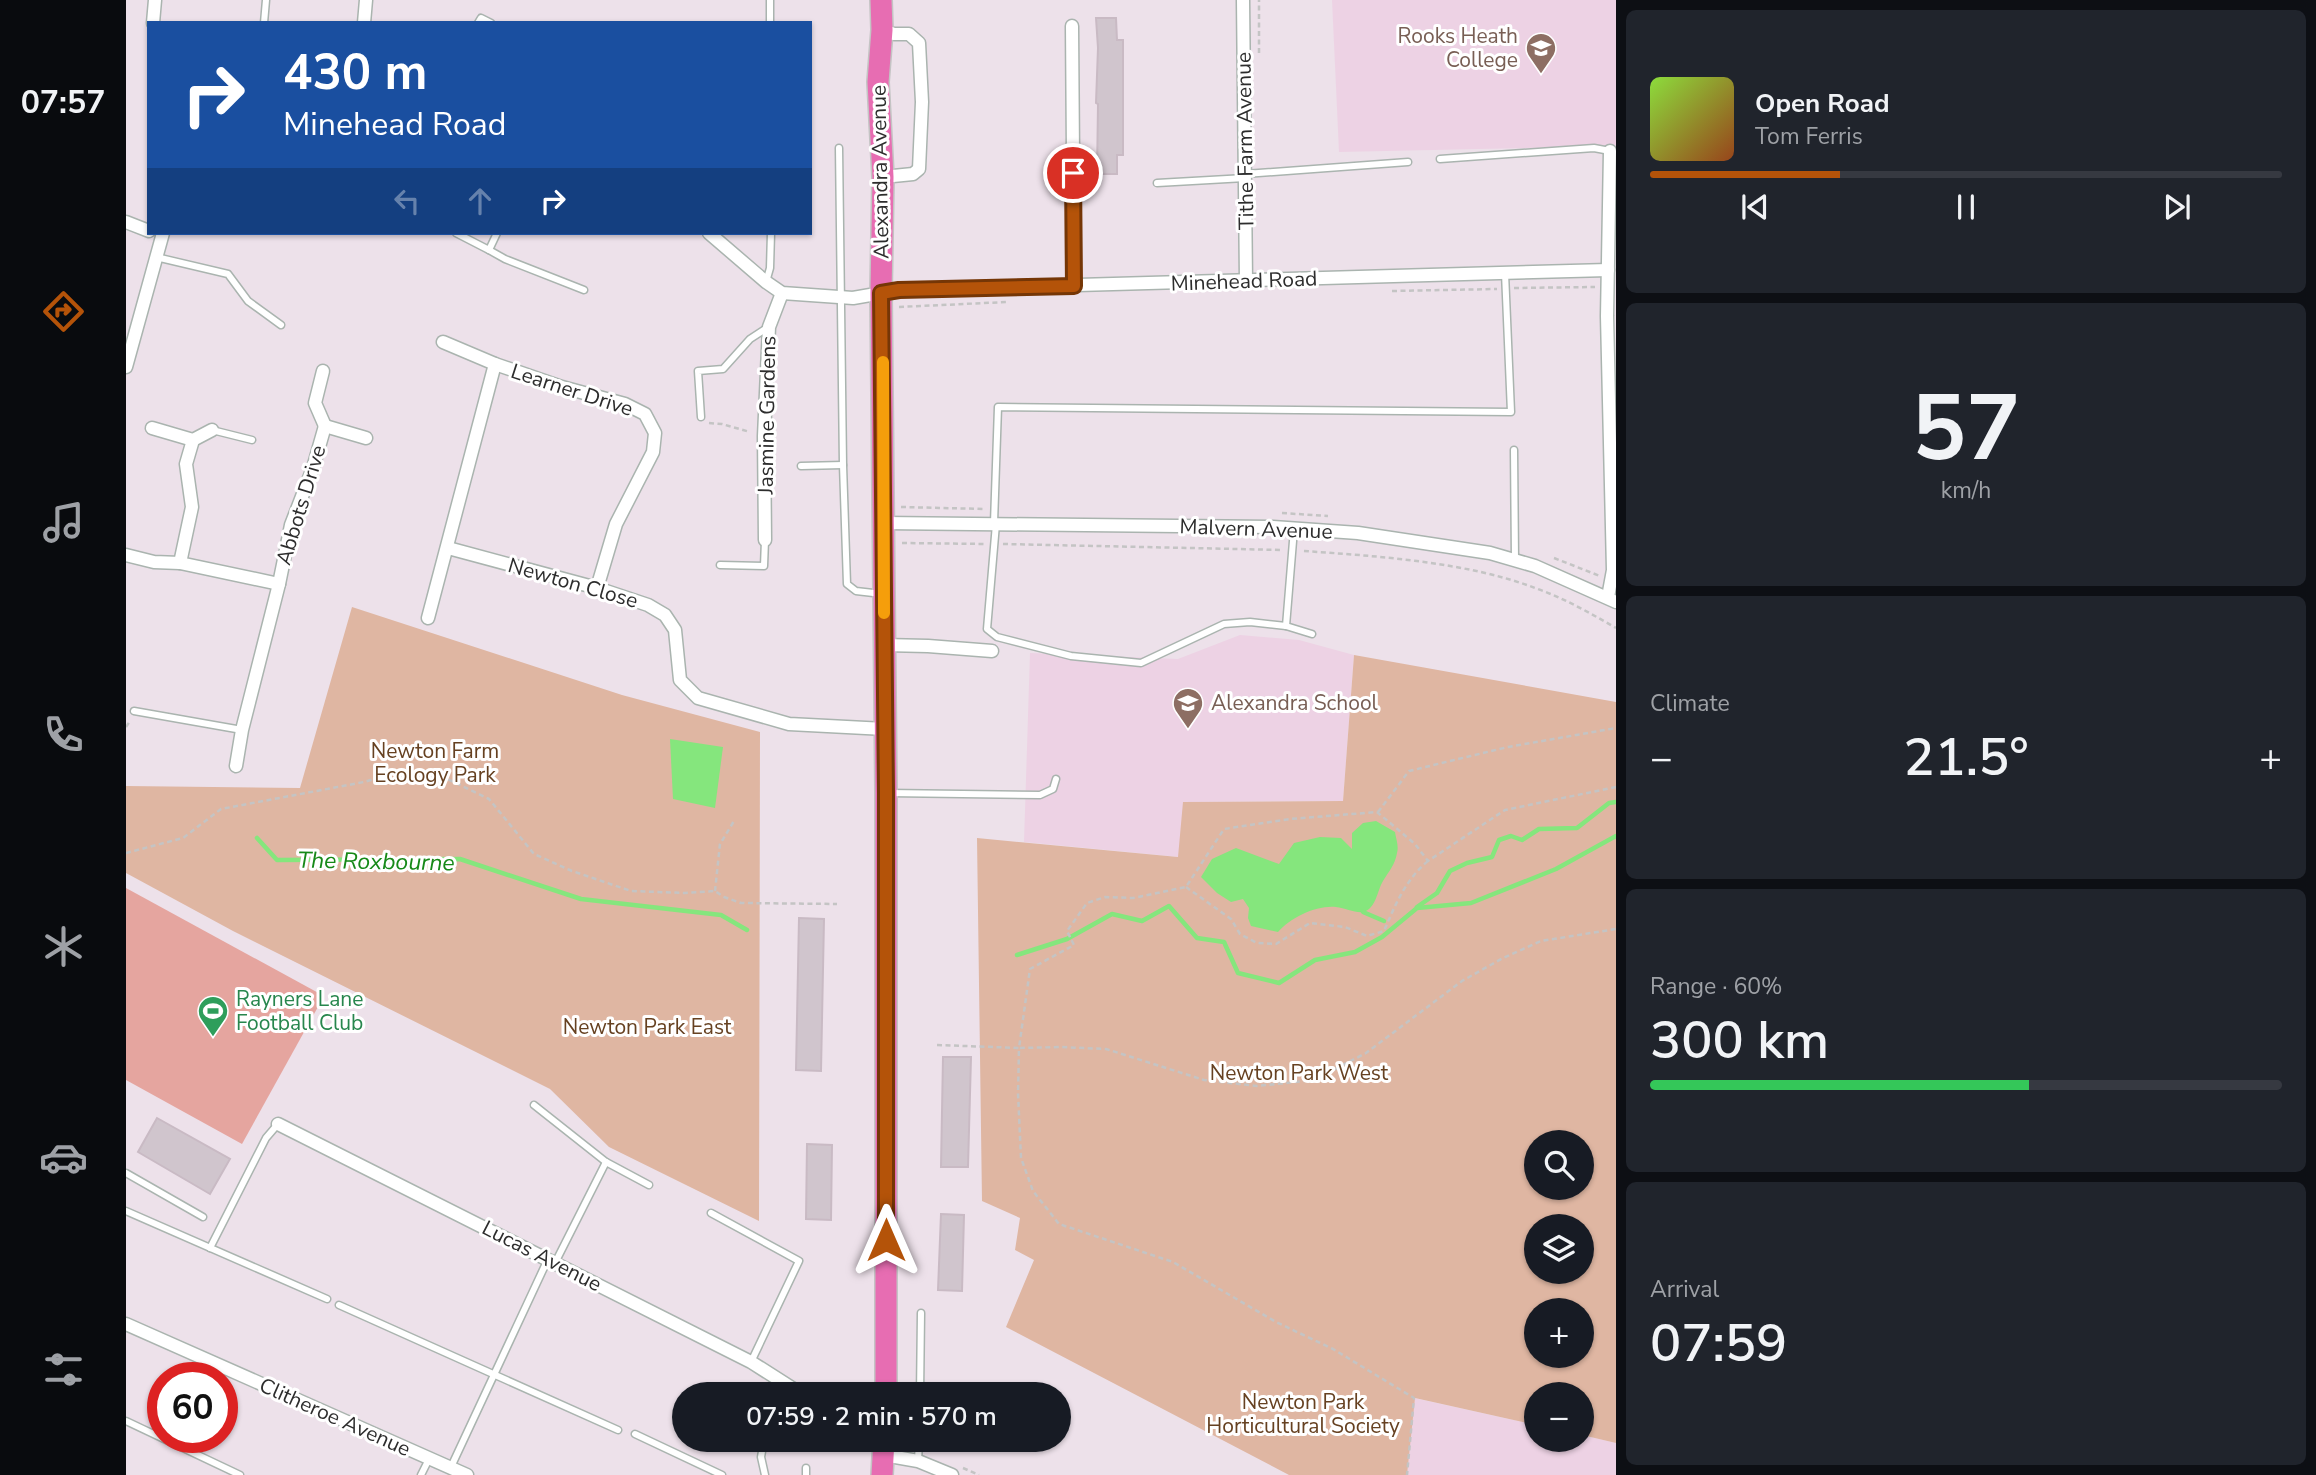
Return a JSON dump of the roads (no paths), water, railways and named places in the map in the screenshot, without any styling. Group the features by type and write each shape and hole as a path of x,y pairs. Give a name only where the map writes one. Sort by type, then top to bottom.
{"main road":[{"name":"Alexandra Avenue","path":"881,0 878,82 883,177 881,293 886,793 886,1382"}],"street":[{"path":"153,21 155,0"},
{"path":"364,21 366,0"},
{"name":"Tithe Farm Avenue","path":"1243,0 1247,282"},
{"path":"1072,26 1074,286"},
{"path":"881,30 894,34 909,34 919,43 922,102 919,169 913,174 883,177"},
{"path":"1611,150 1607,287 1615,542 1612,600"},
{"path":"126,222 147,229"},
{"path":"126,367 156,257 157,235"},
{"path":"711,235 782,293"},
{"name":"Minehead Road","path":"782,293 853,298 899,290 1608,270"},
{"name":"Jasmine Gardens","path":"765,540 764,436 769,327 782,293"},
{"name":"Learner Drive","path":"443,342 495,364 562,387 625,404 645,414 654,433 653,452 616,524 597,588"},
{"path":"428,618 495,364"},
{"name":"Abbots Drive","path":"236,766 242,730 291,525 313,468 325,426 315,403 323,372"},
{"name":"Abbots Drive","path":"325,426 366,438"},
{"path":"152,428 193,440 212,430"},
{"path":"180,563 192,507 186,464 193,440"},
{"name":"Malvern Avenue","path":"884,523 1294,529 1358,533 1490,553 1535,566 1612,600"},
{"name":"Newton Close","path":"448,548 597,588 648,605 665,615 675,630 680,681 698,698 789,724 885,729"},
{"path":"126,555 154,562 180,563 279,584"},
{"path":"884,645 992,652"},
{"name":"Lucas Avenue","path":"278,1124 751,1362 777,1382"},
{"name":"Clitheroe Avenue","path":"126,1324 467,1475"},
{"path":"884,1457 952,1475"}],"lane":[{"path":"264,21 266,0"},
{"path":"770,0 770,21"},
{"path":"839,148 847,584 856,591 884,594"},
{"path":"1440,159 1594,148 1611,150"},
{"path":"1157,183 1408,162"},
{"path":"460,235 505,259 584,290"},
{"path":"489,250 496,235"},
{"path":"766,282 770,268 771,235"},
{"path":"156,257 228,274 248,301 281,325"},
{"path":"1312,634 1286,626 1250,622 1224,624 1141,663 1071,656 997,637 987,629 994,544 998,407 1511,412 1504,272"},
{"path":"701,416 698,371 723,369 750,338 769,327"},
{"path":"212,430 252,440"},
{"path":"1514,450 1515,561"},
{"path":"800,466 843,465"},
{"path":"1286,626 1294,529"},
{"path":"720,565 764,566 765,540"},
{"path":"134,711 242,730"},
{"path":"886,793 1040,795 1053,789 1056,779"},
{"path":"534,1105 606,1163 649,1185"},
{"path":"210,1248 266,1138 278,1124"},
{"path":"451,1468 552,1261 606,1163"},
{"path":"126,1173 202,1217"},
{"path":"126,1211 327,1299"},
{"path":"711,1213 799,1261 751,1362"},
{"path":"339,1305 618,1430"},
{"path":"920,1382 921,1313"},
{"path":"126,1421 240,1475"},
{"path":"635,1434 722,1475"},
{"path":"762,1452 765,1475"},
{"path":"421,1475 429,1459"}],"waterway":[{"path":"1417,907 1437,893 1450,871 1467,863 1492,857 1499,840 1511,836 1522,840 1539,829 1577,828 1609,803 1616,802"},
{"name":"The Roxbourne","path":"1017,955 1067,939 1112,914 1142,921 1169,906 1197,938 1224,942 1238,973 1279,983 1315,960 1355,952 1382,937 1417,908 1471,903 1556,869 1616,836"},
{"name":"The Roxbourne","path":"257,838 277,860 460,859 581,899 721,915 747,930"},
{"path":"1363,912 1384,921"}],"place":[{"name":"Rooks Heath College","path":"1541,75"},
{"name":"Alexandra School","path":"1188,730"},
{"name":"Rayners Lane Football Club","path":"213,1038"}],"park label":[{"name":"Newton Farm Ecology Park","path":"435,763"},
{"name":"Newton Park East","path":"647,1027"},
{"name":"Newton Park West","path":"1299,1073"},
{"name":"Newton Park Horticultural Society","path":"1303,1414"}]}
